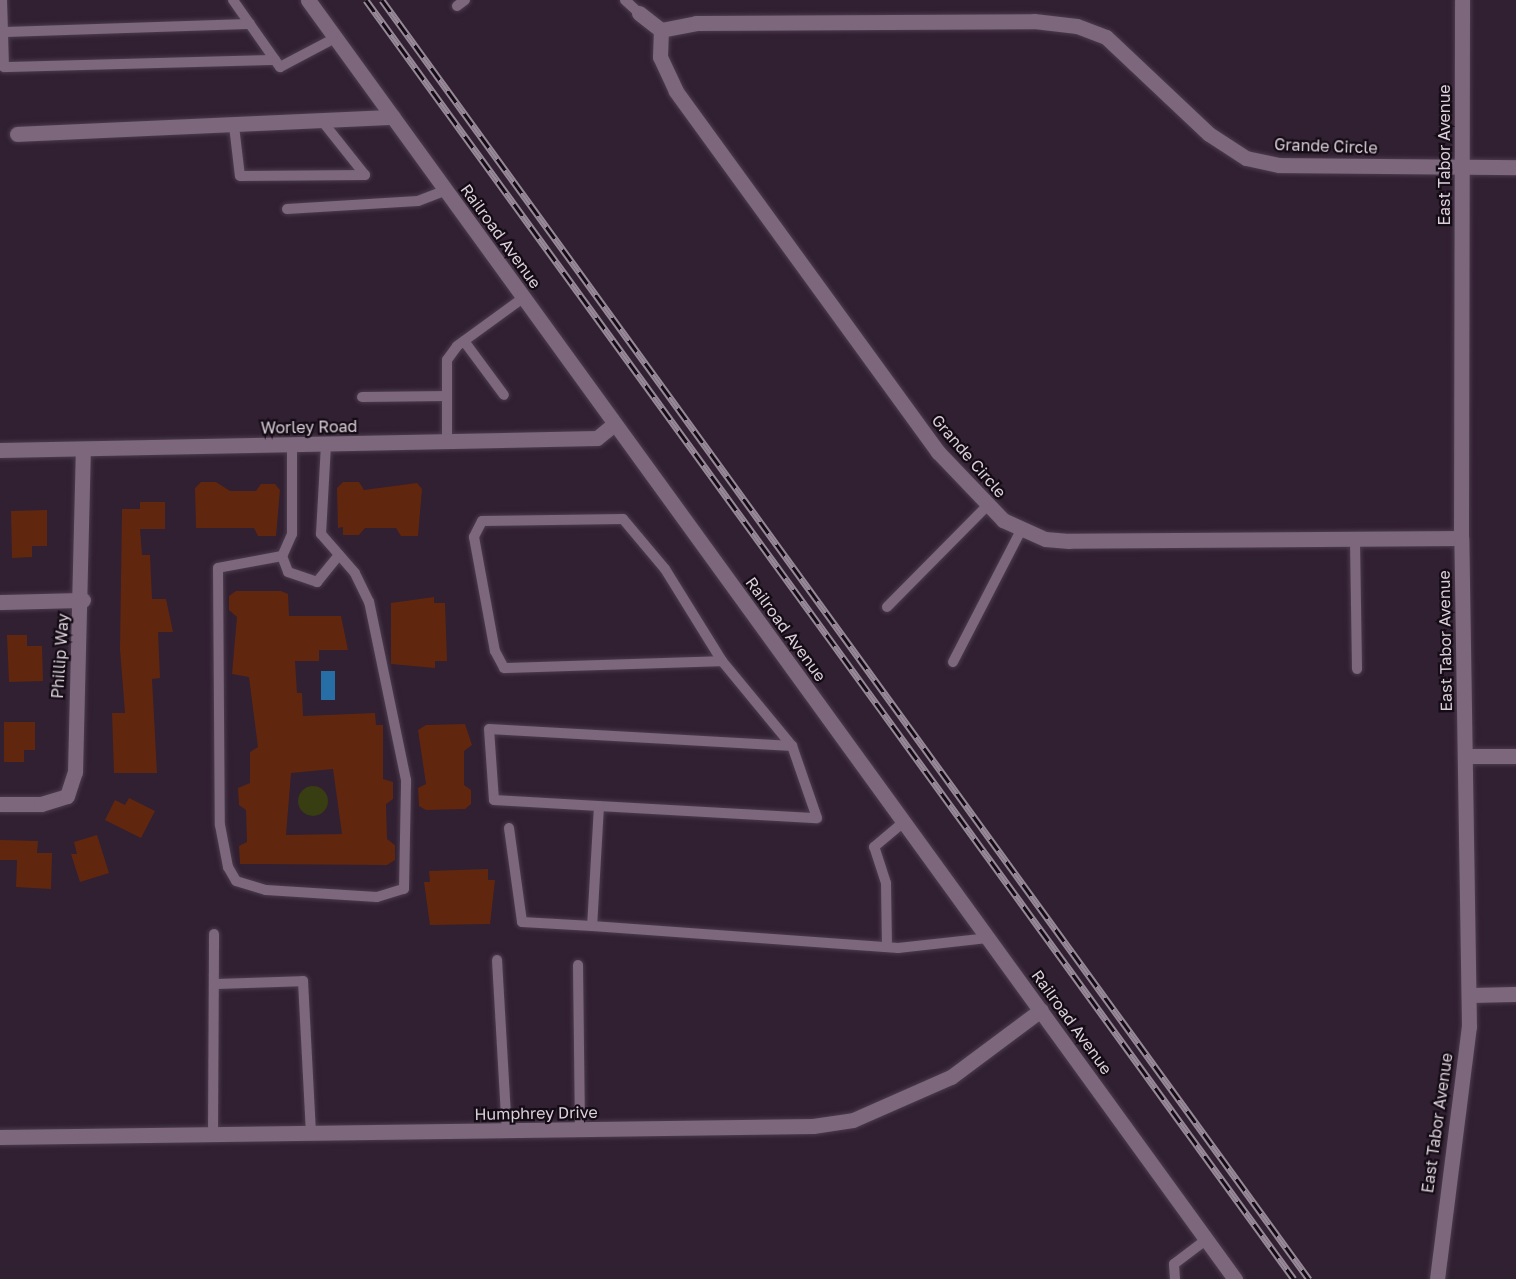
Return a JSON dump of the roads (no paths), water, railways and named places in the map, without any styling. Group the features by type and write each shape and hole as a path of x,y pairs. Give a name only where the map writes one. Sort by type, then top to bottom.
{"street":[{"name":"Railroad Avenue","path":"308,0 1235,1279"},
{"name":"East Tabor Avenue","path":"1437,1279 1469,995 1461,538 1464,167 1462,0"},
{"path":"639,13 661,30"},
{"name":"Grande Circle","path":"1461,538 1356,541 1069,541 1021,530 986,507 938,452 676,91 660,57 661,30 696,22 1034,21 1077,26 1106,37 1209,134 1245,158 1280,165 1516,167"},
{"path":"17,134 234,126 393,117"},
{"name":"Worley Road","path":"0,450 447,443 597,438 614,424"},
{"name":"Phillip Way","path":"0,804 40,804 67,796 75,772 83,600 82,449"},
{"path":"0,602 83,600"},
{"path":"1466,756 1516,756"},
{"path":"1469,995 1516,994"},
{"name":"Humphrey Drive","path":"0,1137 507,1132 813,1126 853,1120 951,1077 1041,1010"}],"lane":[{"path":"2,0 4,67 274,60"},
{"path":"233,0 280,67 335,38"},
{"path":"625,0 639,13"},
{"path":"3,32 250,24"},
{"path":"234,126 240,176 365,175 322,121"},
{"path":"288,209 418,201 446,190"},
{"path":"447,443 447,360 464,341 523,298"},
{"path":"464,341 504,395"},
{"path":"362,397 447,396"},
{"path":"282,556 218,568 220,825 228,867 236,881 266,890 377,897 404,889 406,780 369,602 339,555 321,534 326,445"},
{"path":"292,446 292,534 282,556 288,572 317,582 339,555"},
{"path":"887,607 986,507"},
{"path":"722,661 504,668 495,651 474,537 482,521 623,519 665,569 722,661 792,746 817,818 494,800 489,729 792,746"},
{"path":"953,662 1021,530"},
{"path":"1356,541 1357,669"},
{"path":"592,926 599,806"},
{"path":"887,947 886,883 874,847 904,822"},
{"path":"510,828 522,922 887,947 989,938"},
{"path":"213,1135 214,934"},
{"path":"497,960 507,1132"},
{"path":"578,964 580,1130"},
{"path":"214,984 303,981 311,1134"},
{"path":"1175,1279 1174,1264 1207,1239"}],"water":[{"path":"321,671 335,671 335,700 321,700"}],"railway":[{"path":"366,0 1294,1279"},
{"path":"382,0 1309,1279"}]}
